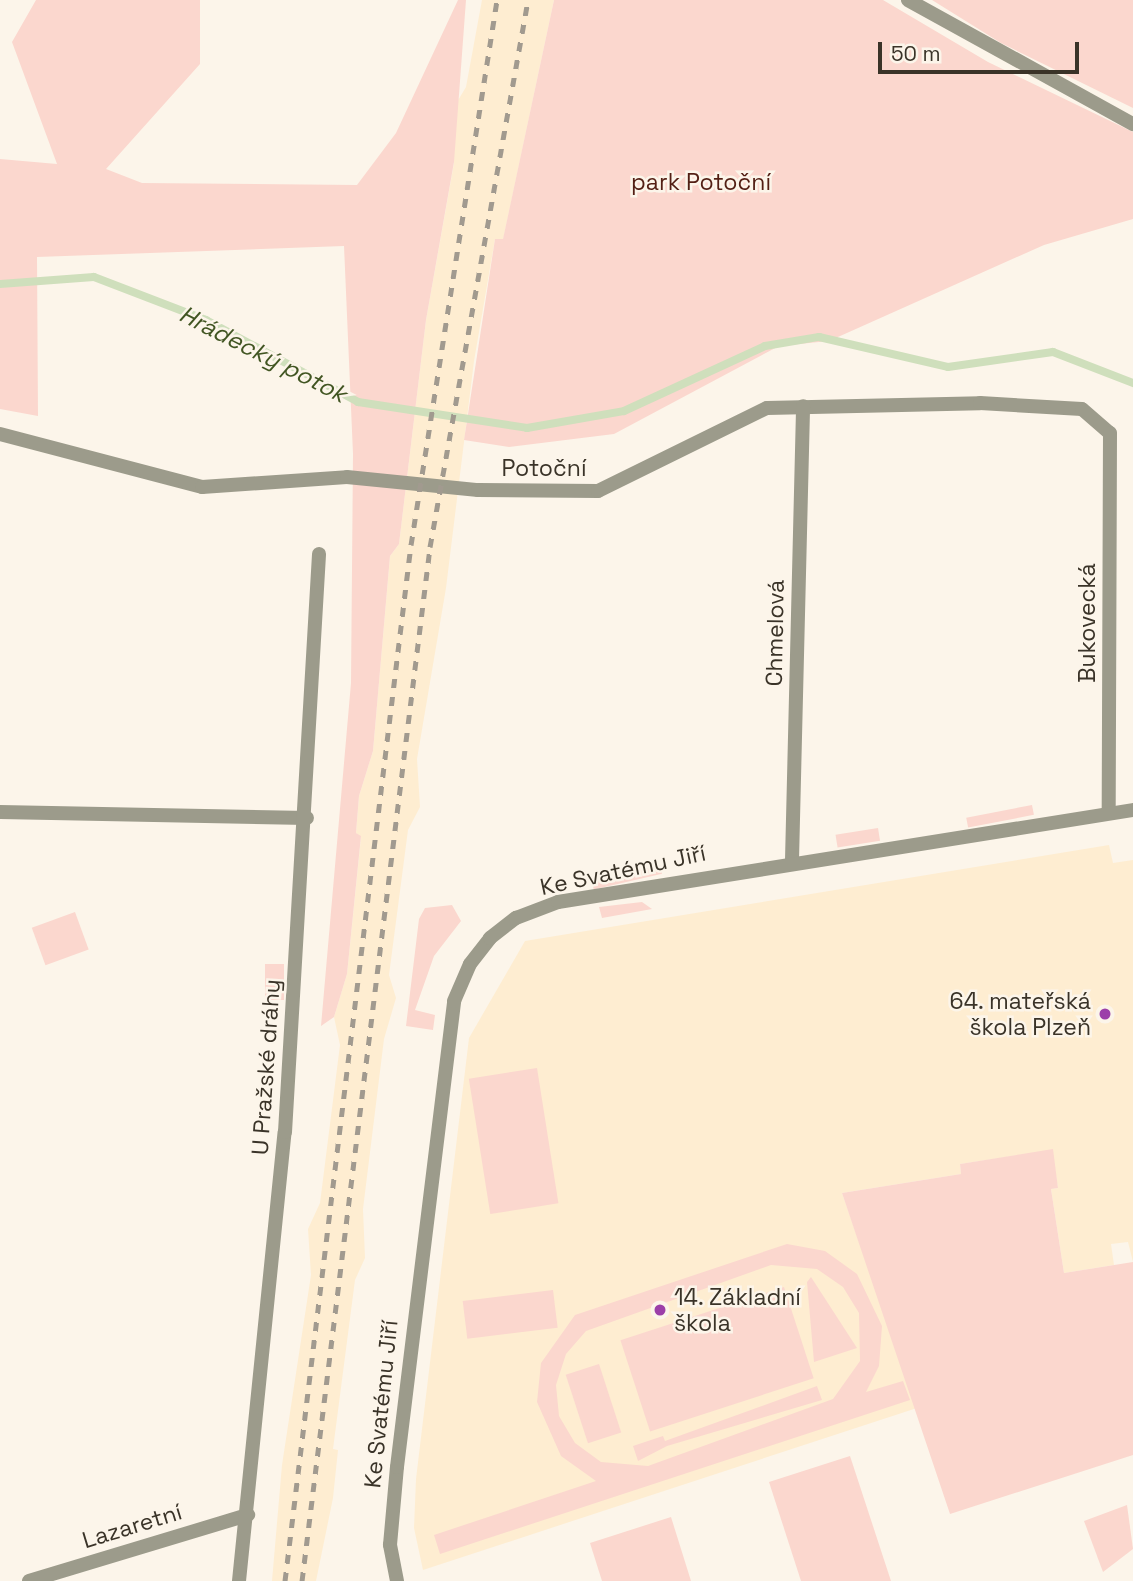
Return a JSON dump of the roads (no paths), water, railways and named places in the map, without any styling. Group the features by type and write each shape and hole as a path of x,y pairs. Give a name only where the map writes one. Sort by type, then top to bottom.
{"street":[{"path":"908,0 1133,124"},
{"name":"Potoční","path":"0,434 202,487 347,477 478,490 598,491 767,408 803,406 1082,409 1110,433"},
{"name":"Chmelová","path":"792,860 803,406"},
{"name":"Bukovecká","path":"1110,433 1110,813"},
{"name":"U Pražské dráhy","path":"239,1581 248,1515 307,818 319,554"},
{"name":"Ke Svatému Jiří","path":"397,1581 390,1545 422,1227 454,1001 470,964 516,918 558,902 792,860 1133,810"},
{"path":"0,812 307,818"},
{"name":"Lazaretní","path":"30,1581 248,1515"}],"waterway":[{"name":"Hrádecký potok","path":"0,284 94,277 206,320 358,402 527,428 624,411 765,346 819,337 948,367 1053,352 1133,383"}],"railway":[{"path":"285,1581 411,545 497,0"},
{"path":"302,1581 430,547 528,0"}],"place":[{"name":"64. mateřská škola Plzeň","path":"1105,1014"},
{"name":"14. Základní škola","path":"660,1310"}],"park label":[{"name":"park Potoční","path":"701,182"}]}
